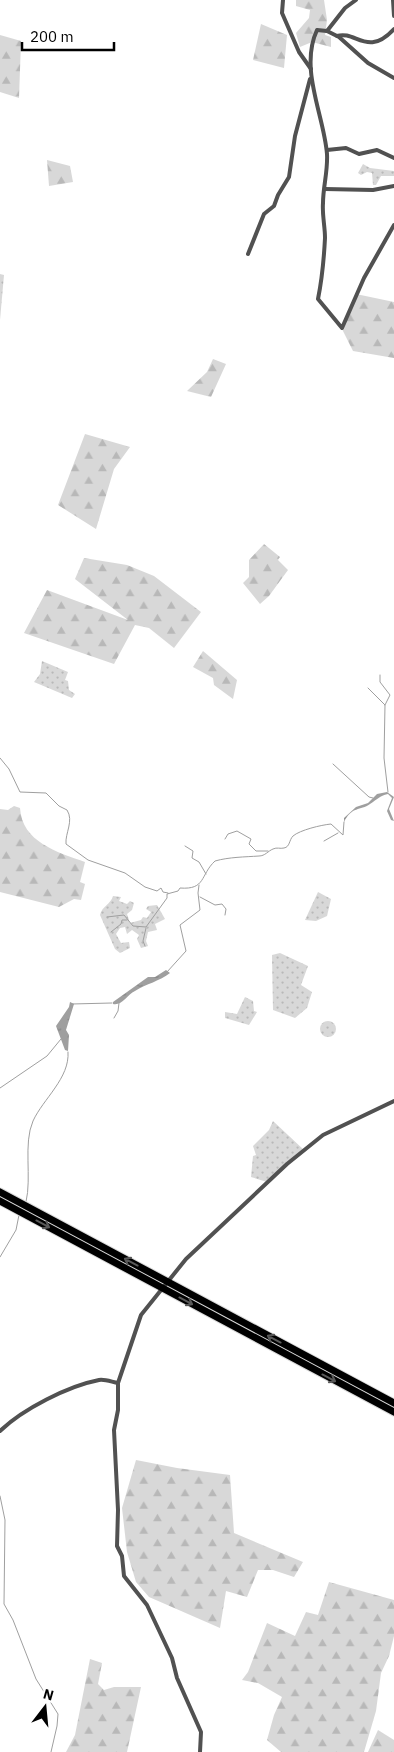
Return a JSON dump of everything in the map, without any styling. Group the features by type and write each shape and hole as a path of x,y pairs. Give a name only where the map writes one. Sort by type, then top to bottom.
{"highway":[{"path":"0,1192 394,1403"},
{"path":"0,1202 394,1412"}],"street":[{"path":"283,0 282,13 299,52 311,69"},
{"path":"327,30 345,8 356,0"},
{"path":"393,0 394,16"},
{"path":"394,78 368,63 337,36 327,30 318,28 315,35 311,75 327,150 323,269 318,299 342,328 364,278 394,225"},
{"path":"337,36 344,35 368,43 384,37 394,29"},
{"path":"248,254 264,214 274,206 278,195 289,177 295,136 311,75"},
{"path":"327,150 346,148 359,154 377,150 394,158"},
{"path":"325,189 373,190 394,186"},
{"path":"200,1752 201,1732 176,1678 172,1658 147,1605 124,1576 122,1556 117,1546 118,1510 114,1430 118,1410 118,1382 141,1315 186,1259 287,1164 323,1135 394,1101"},
{"path":"0,1431 26,1410 69,1390 99,1380 118,1382"}],"green space":[{"path":"296,0 324,0 327,20 325,35 331,37 331,47 312,42 300,47 296,33 309,18 310,10 296,6"},
{"path":"261,24 287,35 284,68 253,60"},
{"path":"0,35 21,41 19,98 0,92"},
{"path":"47,160 70,166 73,182 49,186"},
{"path":"363,164 370,168 394,171 394,176 381,176 376,185 373,185 372,173 367,172 361,175 358,173"},
{"path":"0,274 4,275 0,320"},
{"path":"356,294 394,302 394,358 353,351 342,329"},
{"path":"213,359 226,364 211,397 187,391 207,372"},
{"path":"85,434 130,447 114,469 96,529 58,505"},
{"path":"264,544 280,557 278,560 288,570 269,596 260,604 243,583 249,577 249,560"},
{"path":"84,558 127,565 154,576 201,612 174,648 149,628 135,625 114,664 24,633 47,590 128,620 75,579"},
{"path":"203,651 237,680 233,699 214,685 213,678 193,667"},
{"path":"42,661 68,672 65,680 68,681 69,690 75,694 72,698 34,682 40,674"},
{"path":"14,806 20,808 22,820 34,837 63,854 85,862 80,882 85,884 81,900 74,899 59,907 0,892 0,809 8,810"},
{"path":"318,892 331,899 327,916 316,921 305,920"},
{"path":"113,896 121,897 119,901 127,904 130,901 134,903 132,910 127,914 130,923 141,920 143,917 147,918 151,912 146,909 148,906 157,905 165,919 155,924 157,930 148,932 146,941 148,946 141,948 137,939 139,935 132,930 127,934 125,927 120,928 116,934 121,943 129,942 130,948 120,953 115,949 100,915"},
{"path":"280,953 308,966 301,985 312,992 307,1008 295,1018 273,1010 272,955"},
{"path":"245,997 253,1001 254,1011 257,1012 249,1025 225,1018 225,1012 237,1014"},
{"path":"328,1021 334,1023 336,1029 334,1035 328,1037 322,1035 320,1029 322,1023"},
{"path":"273,1121 304,1150 267,1182 251,1177 253,1156 256,1155 253,1146 269,1130"},
{"path":"136,1460 230,1475 234,1533 303,1562 294,1577 273,1570 258,1570 247,1597 226,1591 220,1628 149,1597 136,1582 127,1552 122,1508"},
{"path":"329,1582 394,1600 394,1636 389,1656 381,1673 376,1711 364,1752 281,1752 267,1740 274,1715 282,1697 258,1683 242,1680 248,1672 267,1623 295,1636 306,1612 318,1615"},
{"path":"90,1659 102,1663 98,1684 104,1690 114,1687 141,1687 127,1752 66,1752 75,1735"},
{"path":"378,1730 394,1740 394,1752 368,1752"}],"water":[{"path":"387,792 394,797 389,809 394,821 391,820 387,811 392,798 388,794 353,811 344,822 344,818 356,807 368,803 377,794"},
{"path":"166,970 170,973 135,991 122,1002 113,1004 113,1002 148,977 155,977"},
{"path":"70,1002 74,1004 66,1030 69,1035 68,1051 65,1050 56,1026 69,1007"}],"waterway":[{"path":"380,675 380,682 390,695 385,705"},
{"path":"368,688 385,705 384,758 388,792"},
{"path":"0,758 9,769 20,792 46,793 59,806 67,810 70,818 66,844 88,860 125,873 145,887 157,891 161,888 163,892 168,893"},
{"path":"333,764 369,797 373,798"},
{"path":"107,917 124,915 133,926 146,927 167,898 167,894 178,891 180,888 194,887 199,884 215,861 263,855 274,848 286,847 296,834 322,825 331,824 343,835 344,822"},
{"path":"225,839 228,834 237,831 251,839 249,844 256,851 268,851"},
{"path":"324,841 338,833"},
{"path":"185,846 193,851 192,858 199,862 206,874"},
{"path":"167,972 186,951 180,925 200,910 199,885"},
{"path":"200,897 215,905 222,904 226,909 225,915"},
{"path":"111,932 121,924 122,920 127,920"},
{"path":"145,946 143,941 146,928"},
{"path":"72,1004 112,1003"},
{"path":"114,1018 118,1011 119,1003"},
{"path":"0,1088 47,1056 61,1039"},
{"path":"26,1202 30,1130 37,1113 65,1071 68,1052"},
{"path":"0,1257 16,1230 19,1215"},
{"path":"0,1496 5,1520 4,1604 13,1620 36,1679 58,1714 51,1752"}]}
